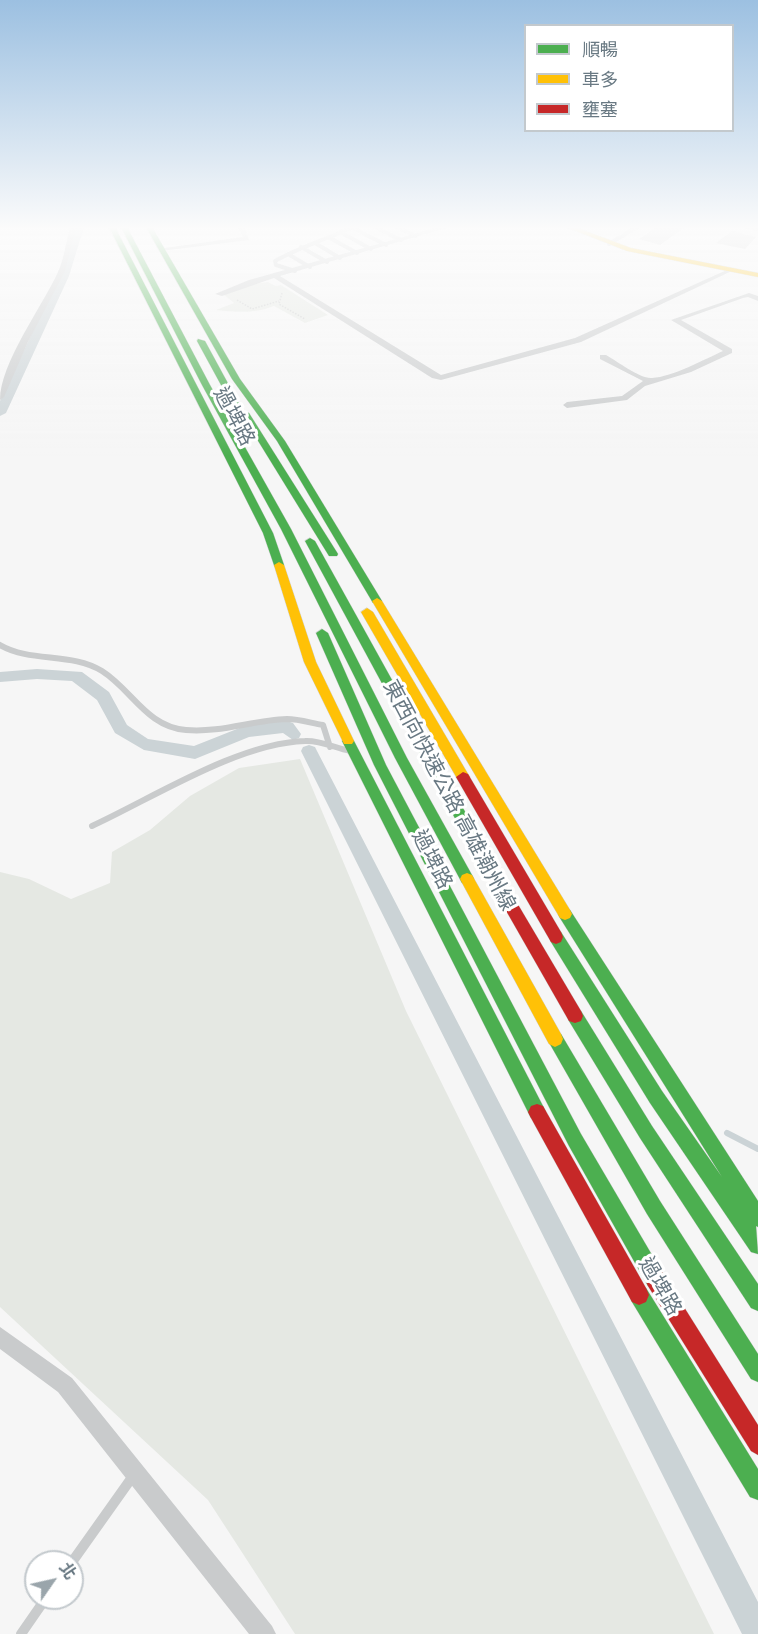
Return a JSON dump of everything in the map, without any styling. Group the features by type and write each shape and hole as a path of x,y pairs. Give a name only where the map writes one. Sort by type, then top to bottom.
{"main road":[{"name":"過埤路","path":"151,303 268,533 310,662 353,752 557,1150 650,1314 758,1489"},
{"name":"東西向快速公路 高雄潮州線","path":"164,303 286,529 401,758 602,1125 698,1282 758,1372"},
{"name":"東西向快速公路 高雄潮州線","path":"180,303 424,751 543,961 631,1108 758,1301"},
{"name":"過埤路","path":"192,303 236,379 281,441 584,946 758,1218"},
{"path":"224,382 267,446 344,573"},
{"path":"286,529 288,547 331,656 375,754 480,959 580,1150 668,1302 758,1444"},
{"path":"362,603 565,953 656,1097 758,1245"}],"street":[{"path":"0,397 24,342 45,303"},
{"path":"317,303 441,378 578,340 658,303"},
{"path":"567,405 624,398 651,381 688,370 729,351 724,346 675,320 722,303"},
{"path":"603,357 638,377 651,381"},
{"path":"0,1337 65,1385 264,1634"}],"lane":[{"path":"0,645 23,654 51,656 89,665 110,676 149,716 172,728 205,730 290,719 323,725 330,747"},
{"path":"92,826 221,764 262,749 307,741 353,752"},
{"path":"81,1550 136,1473"},
{"path":"21,1634 38,1610"}],"path":[{"path":"241,303 252,309 271,303"},
{"path":"279,303 305,319"}],"shaded area":[{"path":"233,303 310,303 328,315 305,323 274,306 267,309 238,312 216,310"},
{"path":"300,759 406,1011 714,1634 295,1634 208,1500 0,1307 0,872 29,879 71,899 110,883 112,852 150,830 190,796 239,768"}],"waterway":[{"path":"0,413 51,303"},
{"path":"0,677 37,674 76,676 103,696 121,729 144,744 195,753 247,731 287,727 293,734"},
{"path":"309,751 758,1634"},
{"path":"727,1133 758,1149"}],"traffic: fast":[{"path":"151,303 268,533 279,565"},
{"path":"164,303 286,529 401,758 467,879"},
{"path":"193,303 236,379 281,441 377,601"},
{"path":"201,341 249,429"},
{"path":"245,413 333,554"},
{"path":"310,541 489,868"},
{"path":"322,633 380,765 575,1140 655,1279"},
{"path":"348,741 537,1112"},
{"path":"565,914 758,1218"},
{"path":"556,937 656,1097 758,1245"},
{"path":"575,1016 646,1132 758,1301"},
{"path":"555,1039 653,1208 758,1372"},
{"path":"639,1295 758,1489"}],"traffic: slow":[{"path":"279,565 310,662 348,741"},
{"path":"377,601 565,914"},
{"path":"367,612 463,777"},
{"path":"467,879 555,1039"}],"traffic: jam":[{"path":"463,777 556,937"},
{"path":"489,868 575,1016"},
{"path":"537,1112 639,1295"},
{"path":"655,1279 758,1444"}]}
